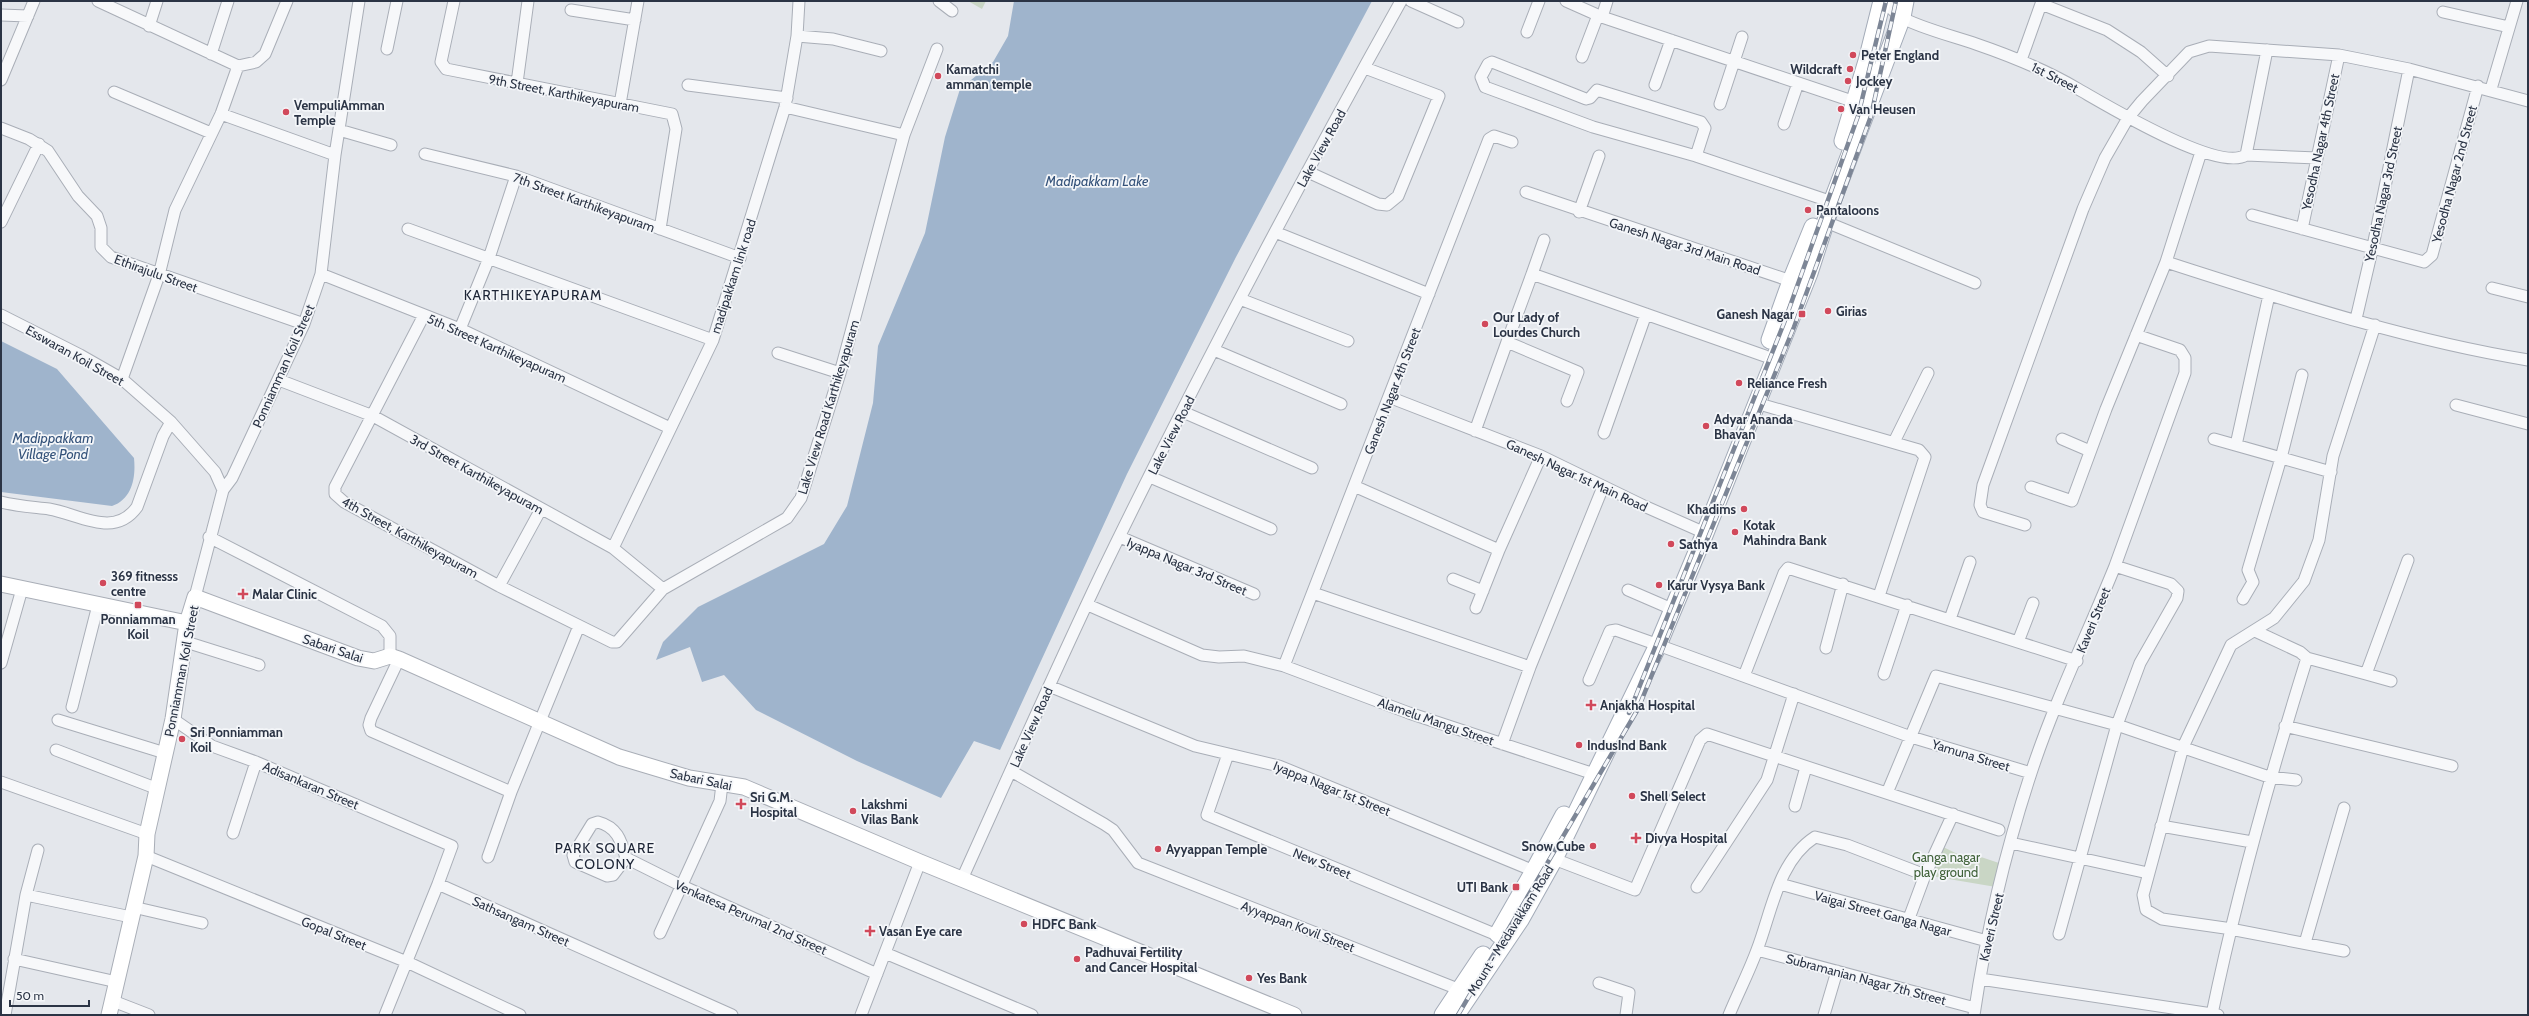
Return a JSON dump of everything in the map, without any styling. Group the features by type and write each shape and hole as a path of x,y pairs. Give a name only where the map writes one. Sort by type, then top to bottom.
{"main road":[{"name":"Mount - Medavakkam Road","path":"1443,1015 1458,989 1540,874 1554,859 1654,644 1809,273 1826,222 1828,201 1883,1"},
{"name":"Mount - Medavakkam Road","path":"1456,1015 1520,920 1588,772 1608,736 1654,644 1665,606 1701,531 1791,281 1828,201 1903,9"},
{"path":"1,584 187,623"},
{"name":"Ponniamman Koil Street","path":"111,1008 146,856 147,834 173,719 186,642 187,623 195,597"},
{"name":"Sabari Salai","path":"195,597 358,658 374,661 394,657 620,757 689,778 744,787 920,862 1294,1015"}],"street":[{"path":"1,80 34,1"},
{"path":"98,1 238,66 256,62 265,54 287,1"},
{"path":"149,26 157,1"},
{"path":"211,54 228,1"},
{"name":"Ponniamman Koil Street","path":"195,597 209,537 223,490 232,478 279,380 304,324 321,274 335,155 359,1"},
{"path":"387,49 397,1"},
{"name":"9th Street, Karthikeyapuram","path":"454,1 441,62 446,69 672,114 676,129 660,229"},
{"path":"517,83 528,1"},
{"path":"620,104 638,1"},
{"path":"786,103 797,36 799,1"},
{"path":"939,1 952,11"},
{"name":"Lake View Road","path":"962,879 1049,686 1150,477 1275,232 1401,1"},
{"path":"1411,1 1458,22"},
{"path":"1527,32 1539,1"},
{"path":"1566,1 1600,16 1855,102"},
{"path":"1582,57 1607,1"},
{"path":"1883,1 1903,9"},
{"path":"2491,89 2517,1"},
{"path":"2021,60 2041,4 2107,30 2140,52 2168,76"},
{"name":"1st Street","path":"1903,9 2021,60 2069,83 2128,118 2201,152 2230,159 2239,159 2246,155 2317,158"},
{"path":"571,10 635,20"},
{"path":"2443,12 2509,27"},
{"path":"1,14 28,16"},
{"path":"797,36 833,39 881,51"},
{"path":"1720,104 1742,37"},
{"path":"1655,85 1671,40"},
{"path":"2025,526 1983,512 1980,505 1983,485 2083,209 2105,158 2128,118 2189,52 2209,46 2339,55 2409,69 2491,89 2528,101"},
{"name":"Lake View Road Karthikeyapuram","path":"579,626 612,642 617,642 663,589 760,535 787,518 794,510 801,498 840,373 904,135 937,49"},
{"path":"2246,155 2268,50"},
{"name":"Yesodha Nagar 4th Street","path":"2302,228 2339,55"},
{"path":"1696,156 1705,128 1701,122 1597,90 1590,98 1586,98 1492,62 1488,64 1481,77 1485,87 1579,122 1696,156 1828,201"},
{"path":"122,380 159,275 175,210 221,114 238,66"},
{"path":"1308,172 1378,204 1387,205 1398,196 1439,96 1365,68"},
{"name":"Yesodha Nagar 3rd Street","path":"2356,319 2373,246 2409,69"},
{"path":"1784,124 1798,83"},
{"path":"688,85 786,103 904,135"},
{"name":"Yesodha Nagar 2nd Street","path":"2373,246 2424,262 2432,255 2478,86"},
{"path":"114,92 211,133"},
{"name":"madipakkam link road","path":"613,548 712,340 740,258 786,103"},
{"path":"221,114 335,155"},
{"name":"Ethirajulu Street","path":"1,128 39,144 48,151 78,196 97,216 101,228 101,247 106,253 120,261 159,275 304,324"},
{"path":"339,130 391,145"},
{"name":"Ganesh Nagar 4th Street","path":"1284,666 1490,139 1494,136 1512,142"},
{"path":"1,222 39,144"},
{"path":"2031,487 2072,501 2090,451 2166,262 2201,152"},
{"name":"7th Street Karthikeyapuram","path":"425,154 516,176 740,258"},
{"path":"1579,212 1599,156"},
{"path":"460,330 489,258 516,176"},
{"name":"Ganesh Nagar 3rd Main Road","path":"1526,192 1579,212 1791,281"},
{"path":"2252,215 2373,246"},
{"path":"1826,222 1975,283"},
{"path":"408,229 712,340"},
{"path":"1275,232 1429,294"},
{"path":"1475,431 1544,240"},
{"path":"2166,262 2269,295 2422,338 2528,360"},
{"name":"5th Street Karthikeyapuram","path":"321,274 460,330 670,428"},
{"path":"1532,274 1765,356"},
{"path":"2492,288 2528,297"},
{"path":"2236,445 2269,295"},
{"path":"1240,299 1348,340"},
{"path":"1604,433 1646,314"},
{"name":"Esswaran Koil Street","path":"1,315 80,355 122,380 171,422 215,472 223,490"},
{"name":"4th Street, Karthikeyapuram","path":"424,315 335,487 335,494 344,502 499,586 579,626"},
{"path":"2344,951 2229,929 2162,919 2146,910 2143,895 2183,747 2231,645 2274,618 2304,581 2320,540 2333,456 2375,324"},
{"name":"Kaveri Street","path":"1974,1012 1987,942 2011,843 2031,773 2115,566 2186,373 2185,358 2180,350 2136,335"},
{"path":"1507,342 1578,372 1567,401"},
{"path":"1214,350 1341,404"},
{"path":"778,353 840,373"},
{"path":"1894,442 1928,373"},
{"path":"2243,599 2253,582 2248,570 2281,458 2302,375"},
{"name":"3rd Street Karthikeyapuram","path":"279,380 373,416 613,548 663,589"},
{"name":"Ganesh Nagar 1st Main Road","path":"1389,397 1540,456 1603,487 1701,531"},
{"path":"1756,402 1919,450 1925,457 1879,596"},
{"path":"2456,406 2528,424"},
{"path":"1183,412 1312,468"},
{"path":"1,502 51,510 103,524 119,521 130,516 137,507 163,436 171,422"},
{"path":"2062,438 2090,451"},
{"path":"2214,439 2331,472"},
{"path":"1476,608 1499,550 1540,456"},
{"path":"1150,477 1271,528"},
{"path":"1354,486 1499,550"},
{"path":"1502,744 1530,667 1603,487"},
{"path":"499,586 541,509"},
{"path":"209,537 382,626 390,636 394,657 371,718 371,731 511,792"},
{"name":"Iyappa Nagar 3rd Street","path":"1120,538 1254,594"},
{"path":"2366,674 2408,560"},
{"path":"1950,619 1970,562"},
{"path":"2058,934 2117,725 2140,663 2173,608 2178,590 2171,584 2115,566"},
{"path":"1744,676 1784,573 1788,568 1843,584 2077,661"},
{"path":"1453,579 1483,591"},
{"path":"1826,648 1843,584"},
{"path":"1,663 22,589"},
{"path":"1628,590 1665,606"},
{"path":"1313,594 1530,667"},
{"path":"2018,642 2033,603"},
{"path":"72,707 98,605"},
{"name":"Alamelu Mangu Street","path":"1088,605 1202,655 1219,658 1244,656 1284,666 1409,713 1588,772"},
{"path":"1884,674 1907,605"},
{"path":"488,858 511,792 579,626"},
{"name":"Yamuna Street","path":"1589,680 1610,631 1616,630 1911,737 2031,773"},
{"path":"2255,631 2300,652 2307,658 2390,681"},
{"path":"186,642 259,665"},
{"path":"1980,979 2215,1014 2229,929 2270,777 2307,658"},
{"path":"1887,793 1936,676 2056,710 2117,725 2270,777 2296,780"},
{"name":"Iyappa Nagar 1st Street","path":"1049,686 1195,746 1279,766 1540,874"},
{"path":"1697,887 1767,780 1794,694"},
{"name":"Adisankaran Street","path":"173,719 212,746 256,762 452,846 438,884"},
{"path":"58,720 165,753"},
{"path":"2285,726 2452,766"},
{"path":"1554,859 1635,890 1700,740 1707,734 1999,830"},
{"path":"56,750 158,789"},
{"name":"New Street","path":"1228,754 1207,815 1497,935"},
{"path":"233,833 256,762"},
{"path":"1796,806 1806,767"},
{"name":"Ayyappan Kovil Street","path":"1011,771 1113,830 1138,863 1458,989"},
{"path":"1,782 147,834"},
{"path":"660,934 680,885 720,801 722,784"},
{"path":"2305,943 2344,808"},
{"path":"1908,920 1925,875 1952,814"},
{"path":"598,822 604,823 620,837 626,858 612,876 607,876 575,862 573,855 592,824 598,822"},
{"path":"2161,826 2252,842"},
{"path":"1729,1015 1757,950 1786,869 1802,845 1815,837 1847,846 1925,875"},
{"path":"2011,843 2148,872"},
{"path":"5,1015 26,894 38,850"},
{"name":"Gopal Street","path":"146,856 408,962 520,1015"},
{"name":"Venkatesa Perumal 2nd Street","path":"626,858 680,885 877,974"},
{"path":"861,1015 920,862"},
{"path":"385,1015 408,962 438,884"},
{"name":"Sathsangam Street","path":"438,884 732,1015"},
{"name":"Vaigai Street Ganga Nagar","path":"1780,884 1987,942"},
{"path":"26,894 202,923"},
{"name":"Subramanian Nagar 7th Street","path":"1757,950 1838,971 1974,1012"},
{"path":"885,953 1032,1015"},
{"path":"14,959 117,982"},
{"path":"1824,1015 1838,971"},
{"path":"1599,983 1629,993 1626,1015"},
{"path":"111,1008 148,1015"}],"green space":[{"path":"968,1 986,1 982,9"},
{"name":"Ganga nagar play ground","path":"1939,845 1972,861 1978,856 2002,864 1996,887 1925,875"}],"water":[{"name":"Madipakkam Lake","path":"1014,1 1372,1 1236,257 1127,474 1000,750 974,741 941,798 857,761 756,710 724,675 702,682 690,647 656,660 663,642 698,607 824,544 847,506 873,403 878,346 925,233 945,137 960,89 993,62 1008,36"},
{"name":"Madippakkam Village Pond","path":"1,341 57,369 134,458 134,473 131,487 119,503 112,506 1,492"}],"railway":[{"path":"1629,713 1784,323 1858,116 1886,1"},
{"path":"1458,1015 1638,709 1794,327 1871,116 1896,1"}],"place":[{"name":"Peter England","path":"1853,55"},
{"name":"Wildcraft","path":"1850,69"},
{"name":"Kamatchi amman temple","path":"938,76"},
{"name":"Jockey","path":"1848,81"},
{"name":"Van Heusen","path":"1841,109"},
{"name":"VempuliAmman Temple","path":"286,112"},
{"name":"Pantaloons","path":"1808,210"},
{"name":"Girias","path":"1828,311"},
{"name":"Ganesh Nagar","path":"1802,314"},
{"name":"Our Lady of Lourdes Church","path":"1485,324"},
{"name":"Reliance Fresh","path":"1739,383"},
{"name":"Adyar Ananda Bhavan","path":"1706,426"},
{"name":"Khadims","path":"1744,509"},
{"name":"Kotak Mahindra Bank","path":"1735,532"},
{"name":"Sathya","path":"1671,544"},
{"name":"369 fitnesss centre","path":"103,583"},
{"name":"Karur Vysya Bank","path":"1659,585"},
{"name":"Malar Clinic","path":"243,594"},
{"name":"Ponniamman Koil","path":"138,605"},
{"name":"Anjakha Hospital","path":"1591,705"},
{"name":"Sri Ponniamman Koil","path":"182,739"},
{"name":"IndusInd Bank","path":"1579,745"},
{"name":"Shell Select","path":"1632,796"},
{"name":"Sri G.M. Hospital","path":"741,804"},
{"name":"Lakshmi Vilas Bank","path":"853,811"},
{"name":"Divya Hospital","path":"1636,838"},
{"name":"Snow Cube","path":"1593,846"},
{"name":"Ayyappan Temple","path":"1158,849"},
{"name":"UTI Bank","path":"1516,887"},
{"name":"HDFC Bank","path":"1024,924"},
{"name":"Vasan Eye care","path":"870,931"},
{"name":"Padhuvai Fertility and Cancer Hospital","path":"1077,959"},
{"name":"Yes Bank","path":"1249,978"}],"district":[{"name":"KARTHIKEYAPURAM","path":"533,295"},
{"name":"PARK SQUARE COLONY","path":"605,856"}]}
